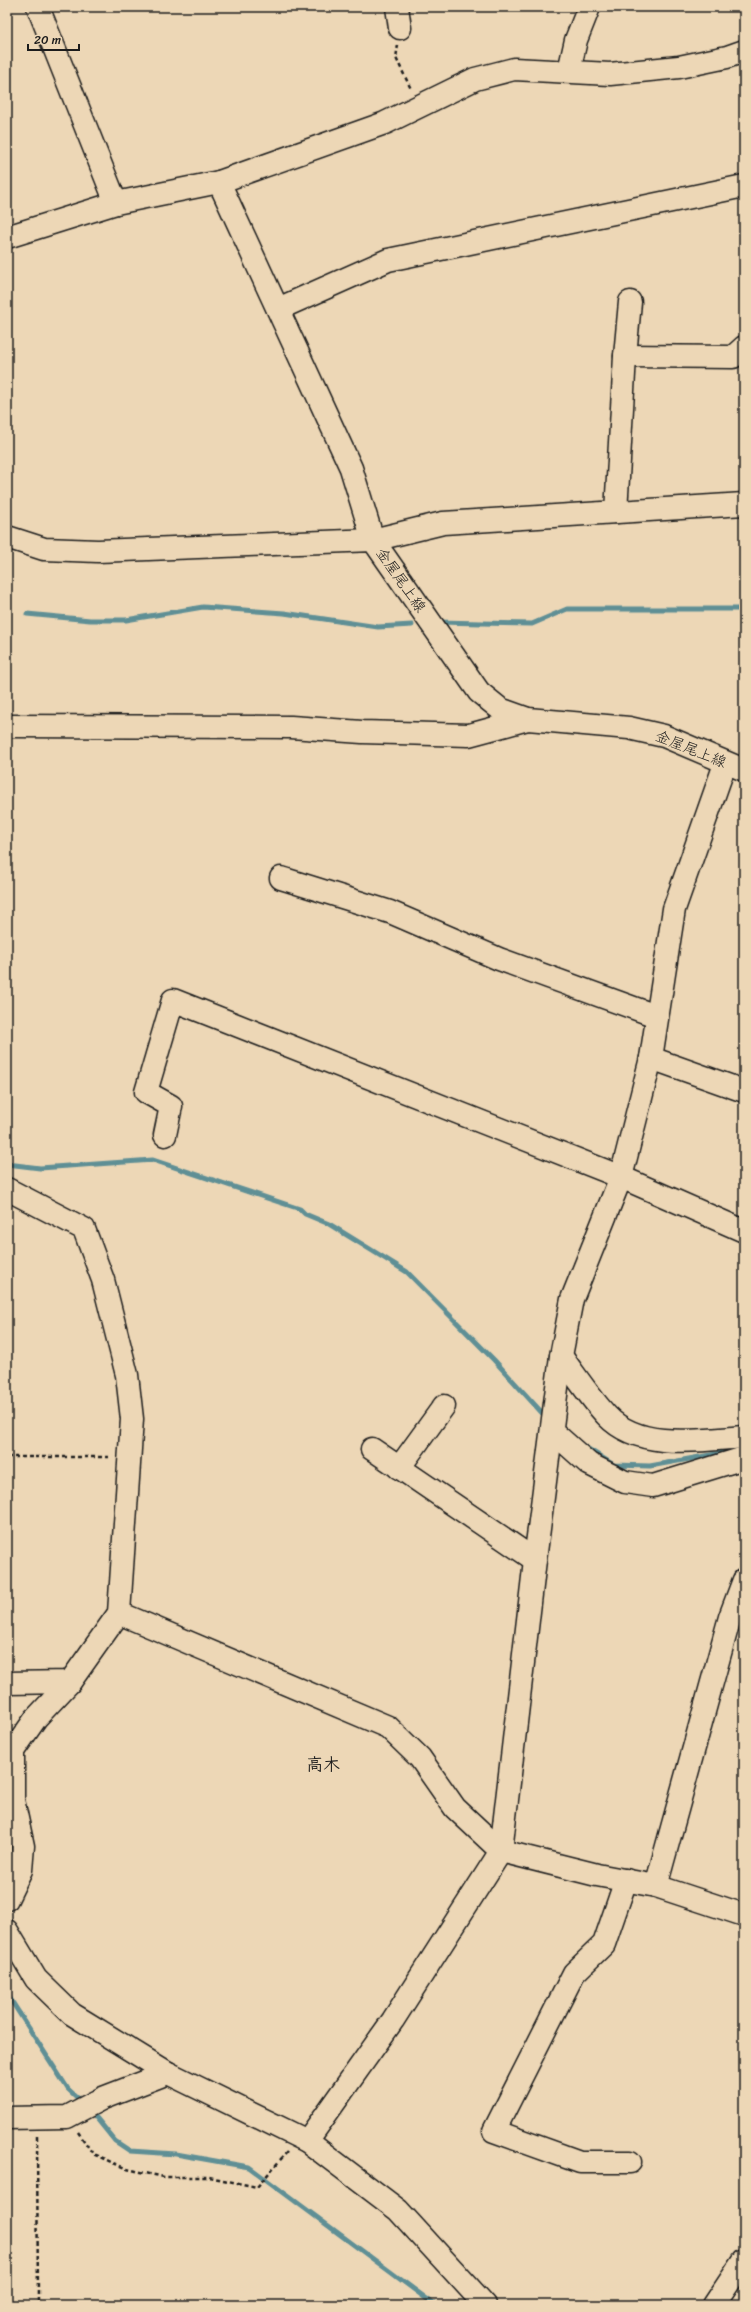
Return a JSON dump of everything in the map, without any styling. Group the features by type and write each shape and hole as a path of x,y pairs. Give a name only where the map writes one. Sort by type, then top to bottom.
{"street":[{"path":"38,7 116,203"},
{"path":"569,71 576,40 589,7"},
{"path":"7,237 116,203 219,182 385,123 475,79 514,69 610,74 679,67 727,57 744,50"},
{"path":"219,182 351,468 373,540 443,523 744,504"},
{"path":"278,309 388,260 744,186"},
{"path":"616,512 624,356 630,302"},
{"path":"624,356 733,357 744,347"},
{"name":"金屋尾上線","path":"7,537 44,549 98,551 373,540 479,692 500,709 528,719 629,728 664,736 735,767"},
{"path":"7,726 291,727 362,732 469,735 528,719"},
{"path":"303,2140 393,2020 501,1851 535,1560 561,1356 572,1299 621,1177 651,1058 656,1016 674,909 735,767"},
{"path":"281,878 390,912 499,958 656,1016"},
{"path":"165,1134 171,1106 146,1092 173,1000 621,1177 744,1231"},
{"path":"651,1058 744,1091"},
{"path":"7,1189 84,1229 103,1280 127,1375 132,1419 119,1613 70,1682 36,1718 13,1751 13,1800 23,1846 21,1870 7,1899"},
{"path":"561,1356 608,1417 629,1432 670,1442 744,1437"},
{"path":"399,1468 444,1406"},
{"path":"552,1431 589,1464 625,1482 653,1486 744,1458"},
{"path":"372,1449 535,1560"},
{"path":"656,1886 730,1617 744,1580"},
{"path":"119,1613 388,1727 420,1758 455,1808 501,1851 656,1886 744,1915"},
{"path":"7,1683 70,1682"},
{"path":"626,1880 604,1944 574,1973 494,2131 580,2162 630,2162"},
{"path":"7,1931 36,1979 72,2014 168,2073 303,2140 398,2210 485,2305"},
{"path":"7,2118 67,2117 103,2098 168,2073"},
{"path":"714,2305 744,2260"}],"path":[{"path":"399,17 396,58 419,107"},
{"path":"7,1457 129,1457"},
{"path":"67,2117 93,2154 127,2169 164,2177 209,2177 257,2187 303,2140"},
{"path":"37,2118 38,2305"}],"waterway":[{"path":"27,614 90,620 126,620 203,607 284,613 378,627 412,625"},
{"path":"438,622 532,624 567,609 744,609"},
{"path":"7,1164 40,1168 153,1160 300,1209 305,1214 329,1224 407,1272 494,1360 544,1415"},
{"path":"582,1445 614,1465 650,1466 733,1451"},
{"path":"7,1994 68,2089 83,2103"},
{"path":"90,2110 115,2141 130,2151 176,2154 249,2167 435,2305"}],"district":[{"name":"高木","path":"323,1764"}]}
